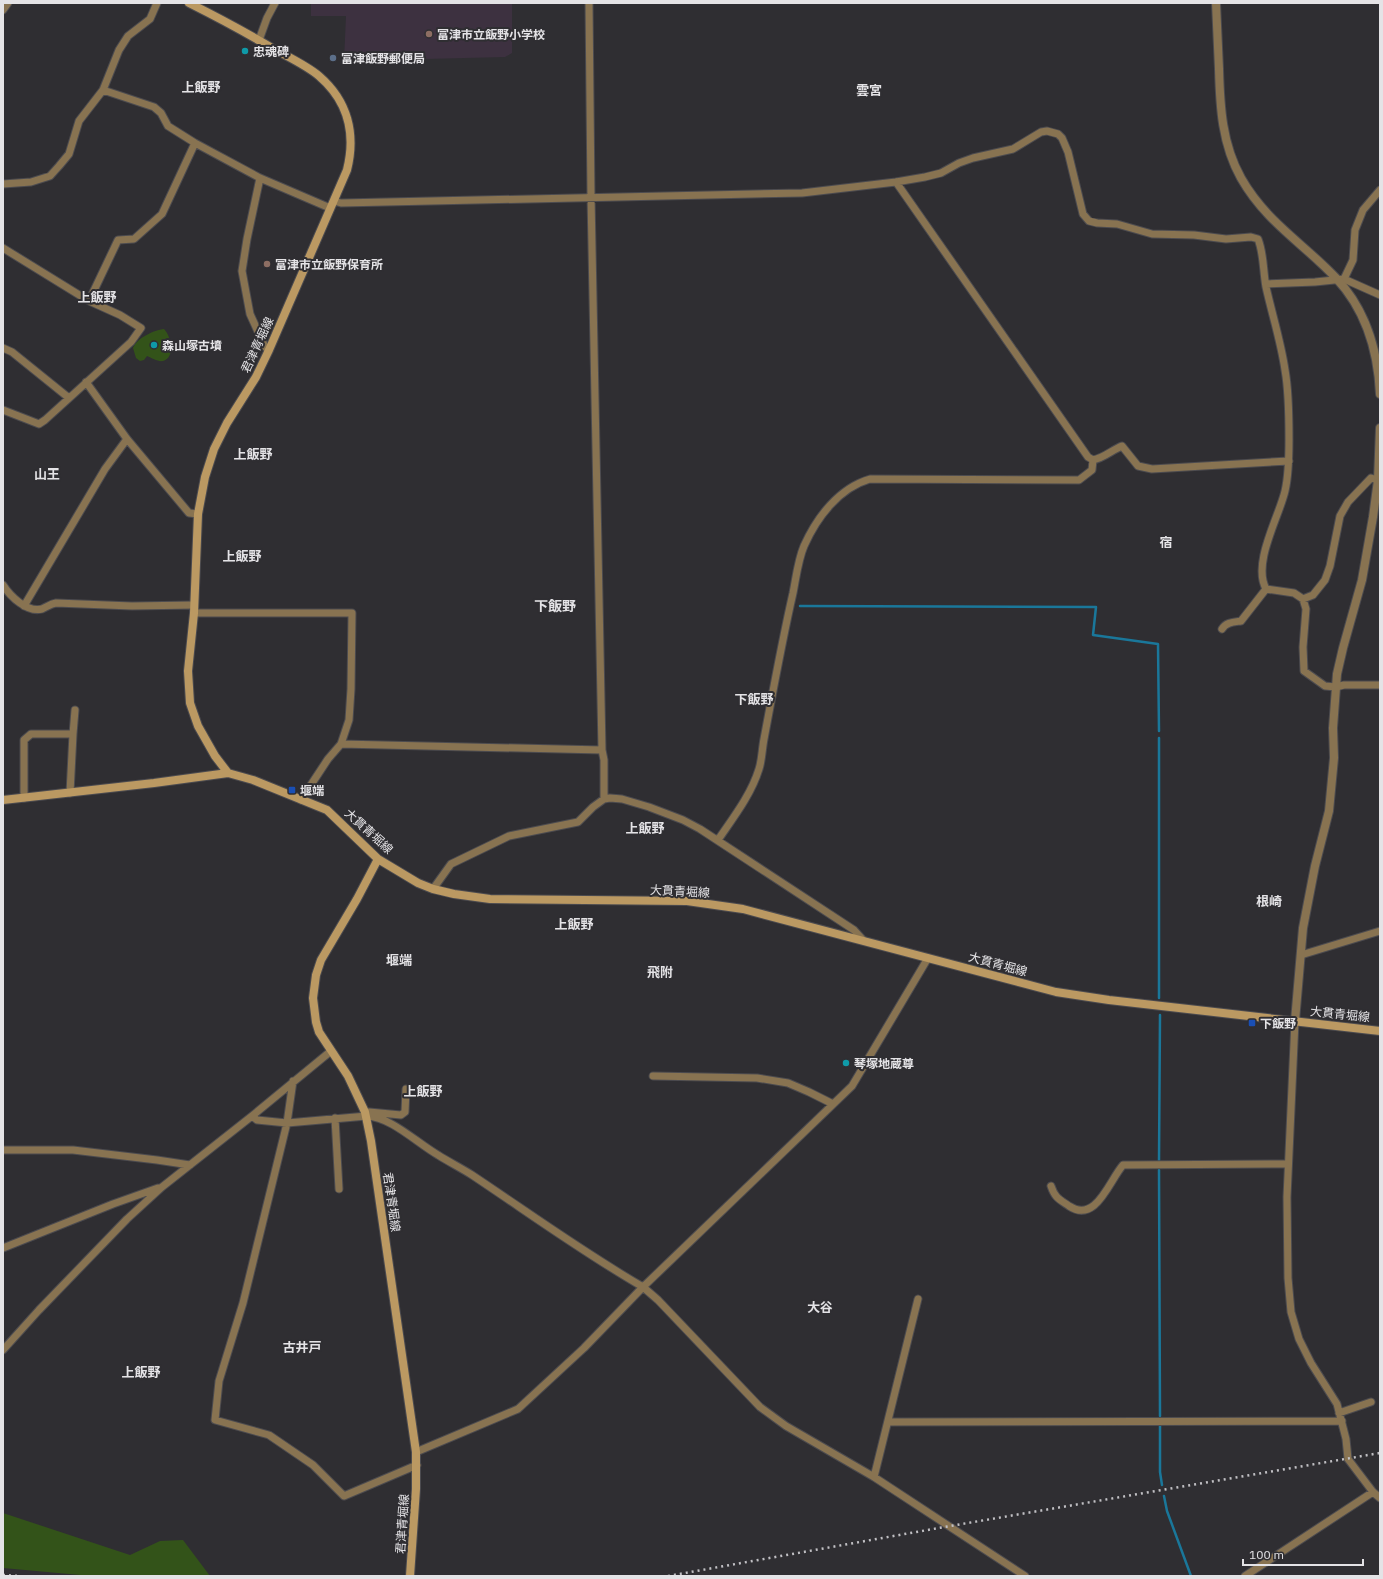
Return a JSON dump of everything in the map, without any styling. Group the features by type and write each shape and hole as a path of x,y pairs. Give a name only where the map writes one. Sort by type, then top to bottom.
{"main road":[{"name":"君津青堀線","path":"189,3 260,40 309,68 320,77 336,95 348,118 351,131 351,151 347,170 256,377 214,449 205,477 198,514 194,609 188,671 190,703 198,726 215,756 228,773"},
{"name":"大貫青堀線","path":"3,800 228,773 253,780 327,810 378,859 418,883 454,894 490,898 679,901 711,904 743,909 1056,992 1380,1031"},
{"name":"君津青堀線","path":"378,859 357,899 321,960 316,975 313,998 316,1022 319,1032 348,1076 366,1114 416,1452 417,1465 410,1576"}],"street":[{"path":"3,10 8,3"},
{"path":"3,184 30,182 50,176 70,154 79,121 102,90 119,50 128,36 150,19 157,3"},
{"path":"260,40 267,18 275,3"},
{"path":"589,3 591,197 604,799"},
{"path":"1216,3 1221,115 1231,155 1240,176 1254,199 1266,213 1341,279 1371,336 1377,359 1380,394"},
{"path":"102,90 154,107 161,113 168,126 195,143 260,178 332,204 802,193 896,182 941,173 959,163 1013,149 1041,132 1052,132 1062,138 1068,152 1083,214 1089,220 1097,223 1117,224 1152,234 1194,235 1226,239 1251,237 1258,239 1261,246 1266,284 1286,370 1289,416 1289,461 1285,491 1268,540 1263,561 1263,583 1266,589"},
{"path":"89,301 118,240 134,239 162,214 195,143"},
{"path":"260,178 242,271 250,314 264,347 268,350"},
{"path":"896,182 1088,457 1093,460 1100,459 1122,446 1138,466 1152,470 1289,461"},
{"path":"1341,279 1353,260 1355,230 1363,210 1380,190"},
{"path":"3,248 89,301 120,315 141,328 131,342 39,424 3,410"},
{"path":"1266,284 1315,282 1341,279 1380,294"},
{"path":"3,348 12,352 69,398"},
{"path":"86,382 127,439 189,513 198,514"},
{"path":"1246,1576 1378,1495 1348,1459 1346,1439 1337,1404 1311,1362 1300,1339 1291,1312 1287,1239 1288,1164 1295,1021 1303,928 1309,894 1329,811 1334,758 1333,728 1336,687 1343,648 1362,580 1373,517 1378,480 1380,428"},
{"path":"24,606 105,469 127,439"},
{"path":"718,840 750,792 760,768 763,742 803,547 815,524 826,509 858,482 870,479 1079,480 1092,470 1093,460"},
{"path":"1303,599 1313,594 1325,580 1330,566 1340,516 1348,502 1371,478 1378,480"},
{"path":"3,586 6,595 24,606 34,609 41,609 50,604 56,603 194,609 352,613 349,720 341,744 328,759 301,800"},
{"path":"1266,589 1294,593 1303,599 1306,609 1303,647 1304,671 1325,686 1380,685"},
{"path":"1222,629 1224,625 1230,622 1242,621 1266,589"},
{"path":"70,793 75,710"},
{"path":"24,798 24,740 31,734 73,734"},
{"path":"341,744 602,750"},
{"path":"433,888 452,864 509,836 578,822 604,799 622,799 655,809 683,820 718,840 854,930 864,941"},
{"path":"1301,955 1380,931"},
{"path":"416,1452 518,1409 584,1348 643,1287 852,1086 928,958"},
{"path":"3,1350 98,1248 162,1187 331,1051"},
{"path":"653,1076 756,1078 788,1084 809,1092 833,1104"},
{"path":"293,1081 287,1123 243,1303 219,1381 215,1420 269,1435 313,1465 344,1496 417,1465"},
{"path":"252,1116 257,1120 287,1123 366,1114 401,1115 405,1112 406,1089"},
{"path":"366,1114 389,1122 437,1155 471,1174 548,1227 643,1287 658,1300 760,1408 786,1426 874,1477 1025,1576"},
{"path":"335,1118 339,1189"},
{"path":"3,1150 73,1150 190,1165"},
{"path":"1051,1186 1054,1196 1076,1210 1084,1211 1097,1202 1110,1188 1118,1171 1123,1165 1288,1164"},
{"path":"3,1248 113,1204 162,1187"},
{"path":"874,1477 918,1299"},
{"path":"1339,1413 1371,1402"},
{"path":"888,1422 1342,1421"}],"shaded area":[{"name":"富津市立飯野小学校","path":"311,3 512,3 512,53 505,57 344,61 346,16 311,16"}],"green space":[{"path":"164,329 169,336 171,346 170,355 167,359 159,361 147,356 144,360 140,361 136,358 133,348 135,344 151,333"},
{"path":"3,1513 130,1555 160,1541 183,1540 210,1576 91,1576 3,1568"}],"waterway":[{"path":"800,606 1096,607 1093,635 1158,644 1159,731"},
{"path":"1159,738 1159,998"},
{"path":"1159,1161 1160,1015"},
{"path":"1159,1170 1160,1416"},
{"path":"1160,1424 1160,1472 1162,1485"},
{"path":"1164,1496 1167,1511 1191,1576"}],"railway":[{"path":"668,1576 950,1526 1380,1453"},
{"path":"3,1575 21,1576"}],"place":[{"name":"富津市立飯野小学校","path":"429,34"},
{"name":"忠魂碑","path":"245,51"},
{"name":"富津飯野郵便局","path":"333,58"},
{"name":"富津市立飯野保育所","path":"267,264"},
{"name":"森山塚古墳","path":"154,345"},
{"name":"堰端","path":"292,790"},
{"name":"下飯野","path":"1252,1023"},
{"name":"琴塚地蔵尊","path":"846,1063"}],"district":[{"name":"上飯野","path":"201,87"},
{"name":"雲宮","path":"869,90"},
{"name":"上飯野","path":"97,297"},
{"name":"上飯野","path":"253,454"},
{"name":"山王","path":"47,474"},
{"name":"宿","path":"1166,542"},
{"name":"上飯野","path":"242,556"},
{"name":"下飯野","path":"555,606"},
{"name":"下飯野","path":"754,699"},
{"name":"上飯野","path":"645,828"},
{"name":"根崎","path":"1269,901"},
{"name":"上飯野","path":"574,924"},
{"name":"堰端","path":"399,960"},
{"name":"飛附","path":"660,972"},
{"name":"上飯野","path":"423,1091"},
{"name":"大谷","path":"820,1307"},
{"name":"古井戸","path":"302,1347"},
{"name":"上飯野","path":"141,1372"}]}
